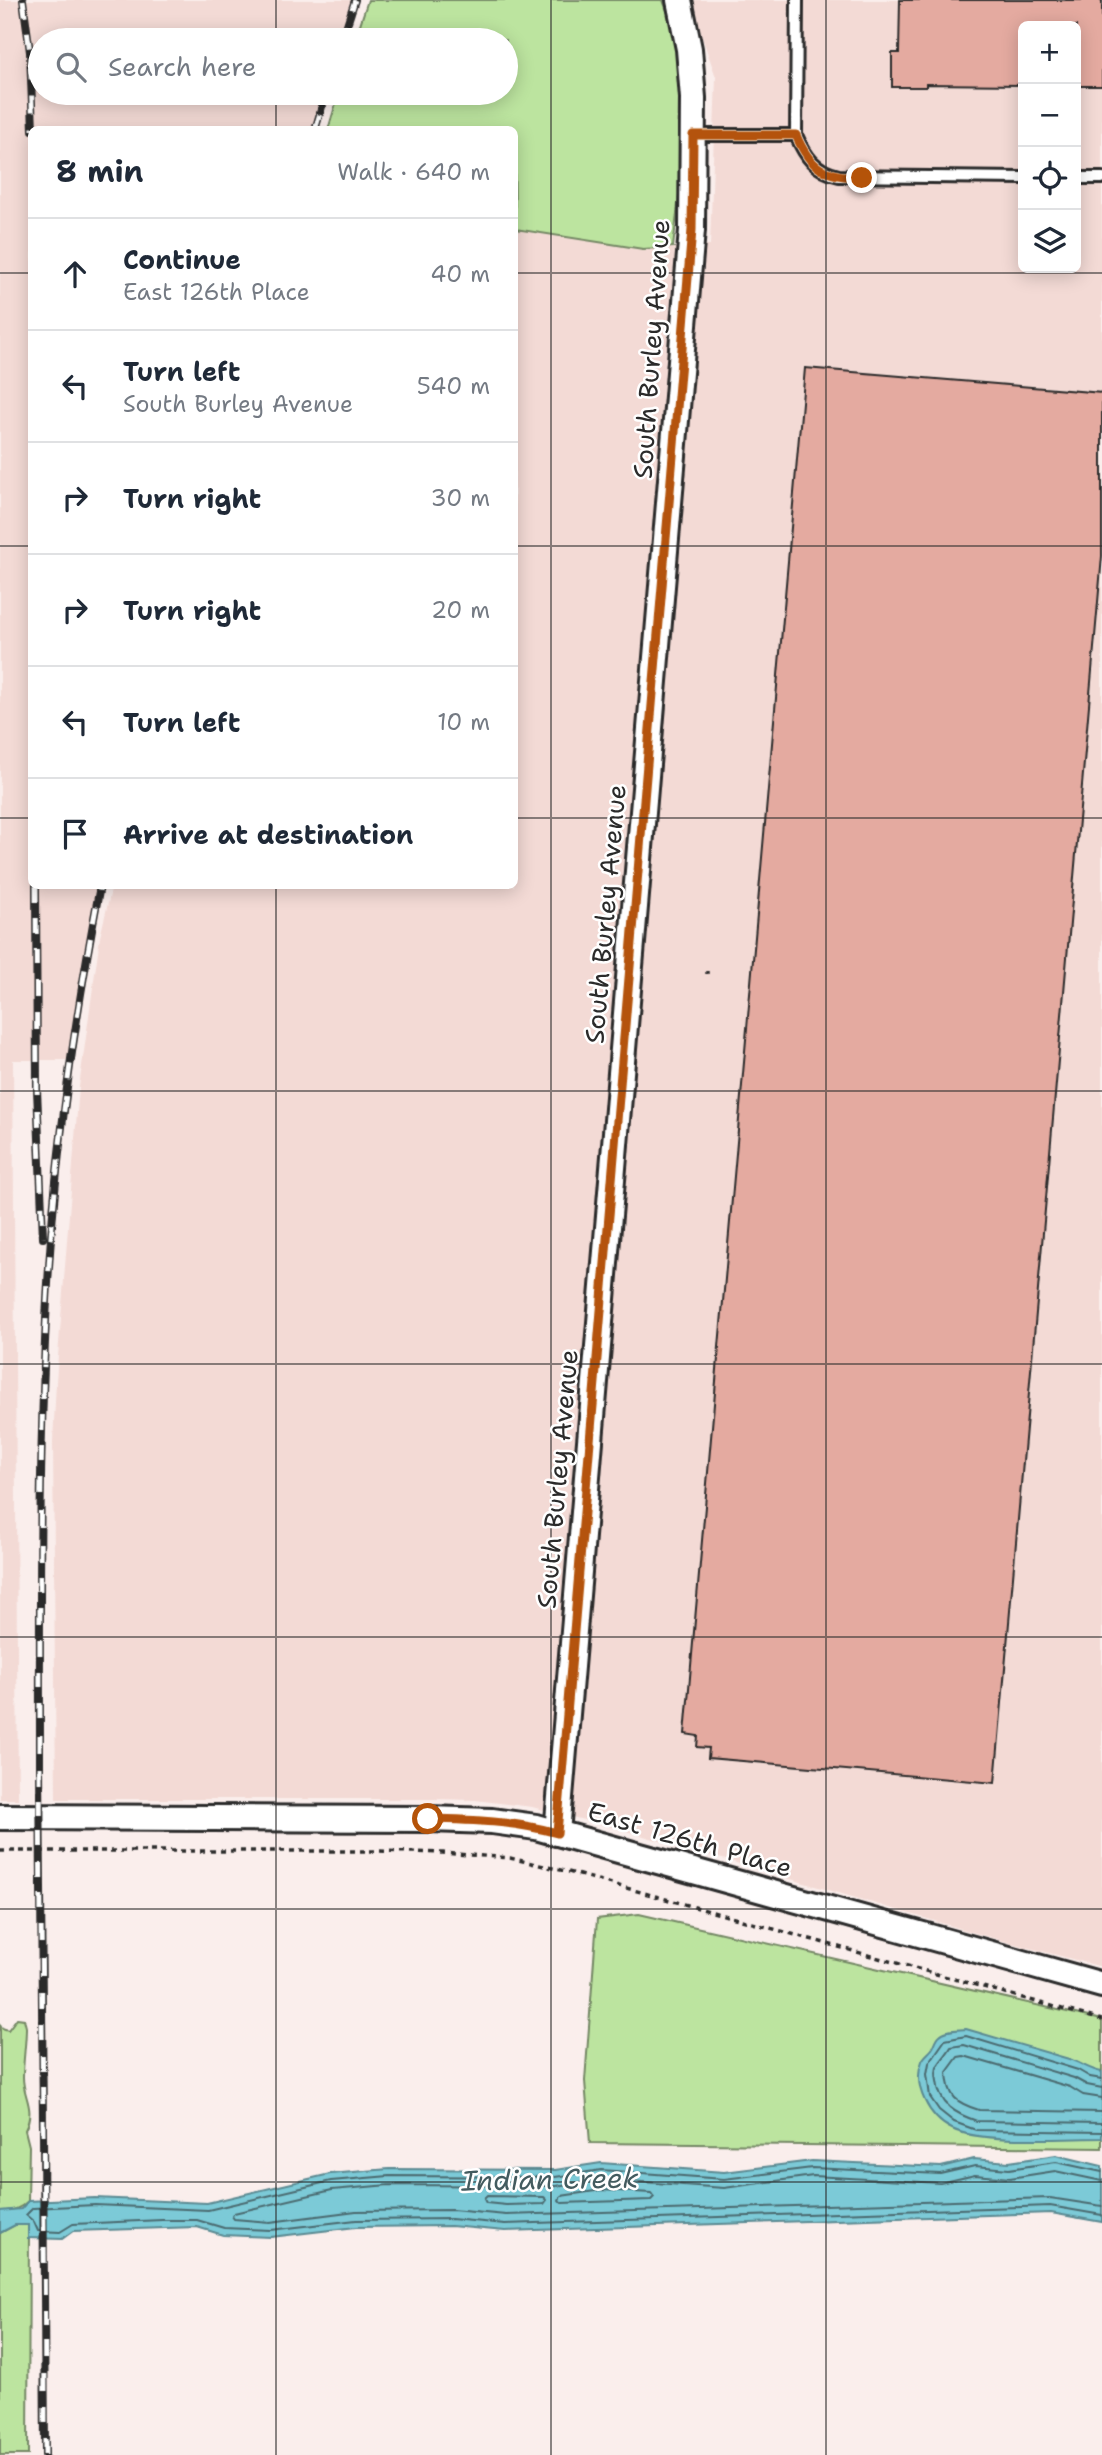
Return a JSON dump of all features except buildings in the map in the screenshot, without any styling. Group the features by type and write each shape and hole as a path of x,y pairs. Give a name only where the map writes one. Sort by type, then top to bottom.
{"street":[{"name":"South Burley Avenue","path":"557,1833 692,230 693,98 689,49 679,0"},
{"name":"East 126th Place","path":"0,1817 428,1819 492,1821 537,1827 1102,1985"}],"lane":[{"path":"797,0 796,135 814,166 826,173 862,178 1018,178"},
{"path":"693,135 796,135"},
{"path":"1081,178 1102,178"}],"path":[{"path":"0,1851 379,1851 510,1858 1102,2020"}],"shaded area":[{"path":"0,0 355,0 346,28 28,28 28,105 322,105 316,126 28,126 28,889 99,889 70,1060 13,1060 18,1799 0,1799"},
{"path":"689,0 1102,0 1102,1967 996,1939 616,1828 532,1807 475,1800 435,1799 56,1799 53,1442 56,1382 79,1087 100,937 111,889 518,889 518,229 643,249 710,245 716,77"}],"green space":[{"path":"368,0 663,0 673,29 682,90 682,154 673,247 643,249 518,229 518,126 329,126 335,105 518,105 518,28 359,28"},
{"path":"639,1914 1102,2020 1102,2148 590,2143 585,2081 597,1919"},
{"path":"17,2018 24,2019 26,2027 23,2077 29,2109 25,2130 29,2146 28,2201 16,2209 0,2211 0,2024 8,2030"},
{"path":"15,2225 29,2225 28,2455 0,2455 0,2233"}],"water":[{"path":"966,2029 1069,2059 1102,2072 1102,2138 983,2137 966,2134 944,2124 925,2100 919,2071 923,2059 940,2035"},
{"name":"Indian Creek","path":"1056,2155 1102,2166 1102,2222 1051,2213 505,2231 451,2226 356,2227 271,2237 223,2235 197,2227 73,2231 62,2239 28,2238 28,2225 15,2225 0,2233 0,2211 21,2209 28,2201 95,2198 207,2203 330,2174 389,2169 555,2170 601,2163 724,2172 812,2161 941,2167 974,2159 1009,2162"}],"railway":[{"path":"23,0 28,37"},
{"path":"346,28 355,0"},
{"path":"32,105 33,126"},
{"path":"316,126 322,105"},
{"path":"36,889 37,1089 43,1238"},
{"path":"45,2455 40,1767 44,1370 59,1149 77,1017 99,889"}],"route":[{"path":"428,1819 492,1821 537,1827 557,1833 692,230 693,135 796,135 814,166 826,173 862,178"}]}
